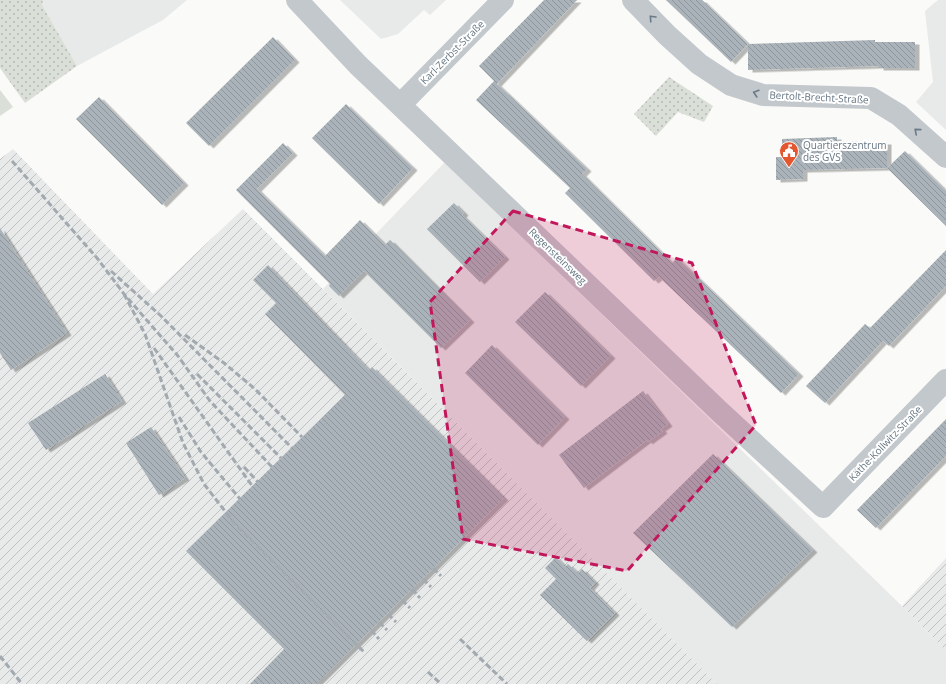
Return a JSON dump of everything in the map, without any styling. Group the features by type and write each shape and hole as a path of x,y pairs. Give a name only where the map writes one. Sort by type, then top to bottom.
{"street":[{"name":"Regensteinsweg","path":"297,0 358,65 718,410 824,507"},
{"name":"Karl-Zerbst-Straße","path":"400,105 503,0"},
{"name":"Bertolt-Brecht-Straße","path":"634,0 667,35 699,64 731,85 763,95 871,98 899,115 946,157"},
{"name":"Käthe-Kollwitz-Straße","path":"824,507 946,380"}],"highlighted area":[{"path":"513,211 692,263 756,425 627,571 463,539 430,302"}],"shaded area":[{"path":"0,0 43,0 42,5 77,66 25,103 0,68"},
{"path":"43,0 187,0 163,20 77,66 42,5"},
{"path":"340,0 446,0 430,15 424,10 398,34 381,39"},
{"path":"938,0 946,0 946,130 916,102 933,82 925,11"},
{"path":"669,77 713,106 704,122 678,112 656,136 634,114"},
{"path":"0,90 13,107 0,116"},
{"path":"13,149 153,294 243,209 717,684 0,684 0,159"},
{"path":"445,162 902,606 946,651 946,684 717,684 323,289"},
{"path":"946,558 946,651 902,606"}],"building":[{"path":"544,0 577,0 497,84 479,66"},
{"path":"666,0 702,0 748,44 731,62"},
{"path":"273,37 295,60 209,146 186,123"},
{"path":"875,40 875,42 915,42 915,68 879,68 879,66 748,70 748,44"},
{"path":"494,81 587,169 582,174 672,263 677,258 799,374 781,393 659,277 654,281 565,193 570,188 476,100"},
{"path":"99,97 184,183 162,205 76,119"},
{"path":"346,104 413,168 379,204 312,138"},
{"path":"837,137 837,144 844,141 887,142 887,168 803,170 803,179 776,180 776,157 782,157 782,139"},
{"path":"283,143 293,153 257,189 325,256 360,220 385,245 390,240 470,320 441,348 364,271 339,296 329,286 330,284 236,190"},
{"path":"905,151 946,191 946,226 887,168"},
{"path":"454,203 464,213 462,215 505,257 480,282 427,229"},
{"path":"0,228 67,333 11,370 0,353"},
{"path":"946,250 946,286 889,346 883,341 825,403 806,386 865,324 870,328"},
{"path":"268,265 369,370 372,367 504,498 316,684 250,684 284,649 186,551 345,395 265,314 276,303 253,280"},
{"path":"545,292 611,356 581,386 515,322"},
{"path":"492,345 565,417 538,445 465,373"},
{"path":"105,374 122,401 46,450 28,423"},
{"path":"643,391 668,424 661,429 663,431 648,442 647,440 584,488 559,455"},
{"path":"946,419 946,456 876,528 857,510"},
{"path":"151,427 185,478 159,495 126,443"},
{"path":"713,454 813,550 732,627 633,533"},
{"path":"556,557 565,567 568,564 578,573 582,569 595,582 590,588 615,613 587,641 540,595 556,579 545,568"}],"railway":[{"path":"12,161 97,258 124,294 178,356 210,401 272,467"},
{"path":"111,271 160,315 292,448"},
{"path":"124,294 145,334 183,443 204,484 235,524 365,653"},
{"path":"185,335 224,363 255,389 302,437"},
{"path":"154,348 253,487"},
{"path":"197,374 281,458"},
{"path":"179,417 201,452 240,499"},
{"path":"244,467 258,482"},
{"path":"433,568 441,576"},
{"path":"423,579 431,587"},
{"path":"412,589 420,598"},
{"path":"402,600 410,608"},
{"path":"388,614 396,622"},
{"path":"379,622 387,630"},
{"path":"371,630 379,639"},
{"path":"460,639 507,684"},
{"path":"0,656 22,684"},
{"path":"428,672 441,684"}],"place":[{"name":"Quartierszentrum des GVS","path":"789,168"}]}
